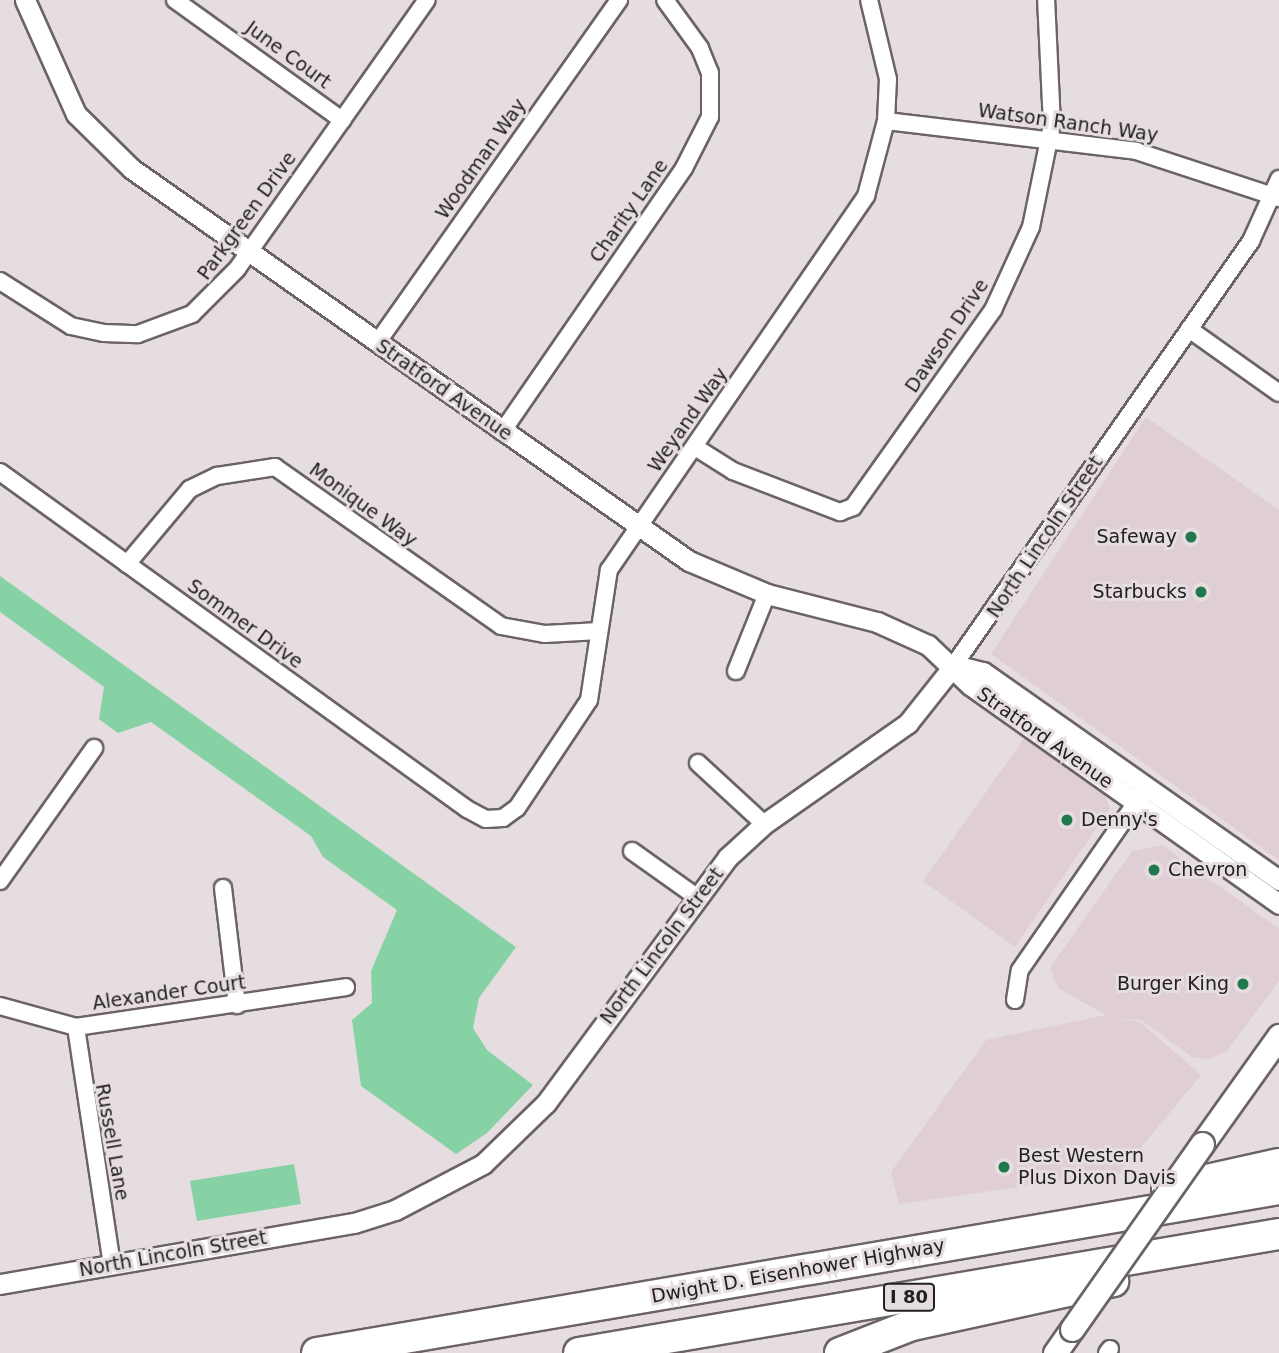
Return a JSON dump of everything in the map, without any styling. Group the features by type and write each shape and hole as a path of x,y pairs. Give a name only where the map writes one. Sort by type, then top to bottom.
{"highway":[{"path":"943,1246 1067,1211 1279,1164"},
{"name":"Dwight D. Eisenhower Highway","path":"317,1353 1279,1189"},
{"name":"I 80","path":"579,1353 1279,1234"},
{"path":"840,1353 912,1325 1188,1264 1239,1240"}],"main road":[{"path":"1055,1353 1279,1036"}],"street":[{"name":"Stratford Avenue","path":"25,0 68,99 94,136 249,252 502,432 689,561 767,594 877,622 954,665 970,685 1279,880"},
{"name":"June Court","path":"175,0 342,120"},
{"name":"Parkgreen Drive","path":"0,281 71,326 138,334 192,314 249,252 427,0"},
{"name":"Woodman Way","path":"377,342 620,0"},
{"name":"Charity Lane","path":"502,432 684,168 710,117 710,73 701,48 665,0"},
{"name":"Weyand Way","path":"467,809 486,819 517,808 589,700 609,570 853,220 886,121 888,79 869,0"},
{"name":"Dawson Drive","path":"695,447 733,471 840,512 853,507 993,310 1031,227 1051,139 1046,0"},
{"name":"Watson Ranch Way","path":"886,121 1051,139 1175,160 1276,197"},
{"name":"North Lincoln Street","path":"0,1284 354,1223 396,1210 483,1164 554,1093 694,895 764,824 908,723 954,665 1251,241 1276,197 1279,180"},
{"path":"1189,329 1279,393"},
{"name":"Monique Way","path":"127,564 190,489 217,476 275,467 501,626 545,634 599,631"},
{"name":"Sommer Drive","path":"0,472 467,809"},
{"path":"736,671 767,594"},
{"path":"0,881 94,748"},
{"path":"698,763 764,824"},
{"name":"Stratford Avenue","path":"1141,795 1279,904"},
{"path":"1015,1000 1020,970 1141,795"},
{"path":"632,851 694,895"},
{"path":"223,888 237,1005"},
{"name":"Alexander Court","path":"0,1006 76,1027 346,987"},
{"name":"Russell Lane","path":"76,1027 112,1265"}],"shaded area":[{"path":"1146,417 1279,510 1279,860 991,654"},
{"path":"1025,737 1104,793 1110,808 1015,947 923,881"},
{"path":"1162,845 1279,929 1279,981 1226,1052 1209,1059 1192,1057 1141,1020 1116,1019 1140,1022 1201,1075 1120,1173 899,1204 891,1172 986,1040 1106,1015 1058,988 1050,968 1132,851"}],"green space":[{"path":"0,576 516,947 479,998 473,1028 487,1050 533,1085 487,1133 456,1154 361,1086 352,1020 372,1003 371,971 397,910 323,857 311,836 151,722 118,733 99,719 104,687 0,612"},
{"path":"294,1164 301,1204 197,1221 190,1181"}],"place":[{"name":"Safeway","path":"1191,537"},
{"name":"Starbucks","path":"1201,592"},
{"name":"Denny's","path":"1067,820"},
{"name":"Chevron","path":"1154,870"},
{"name":"Burger King","path":"1243,984"},
{"name":"Best Western Plus Dixon Davis","path":"1004,1167"}]}
